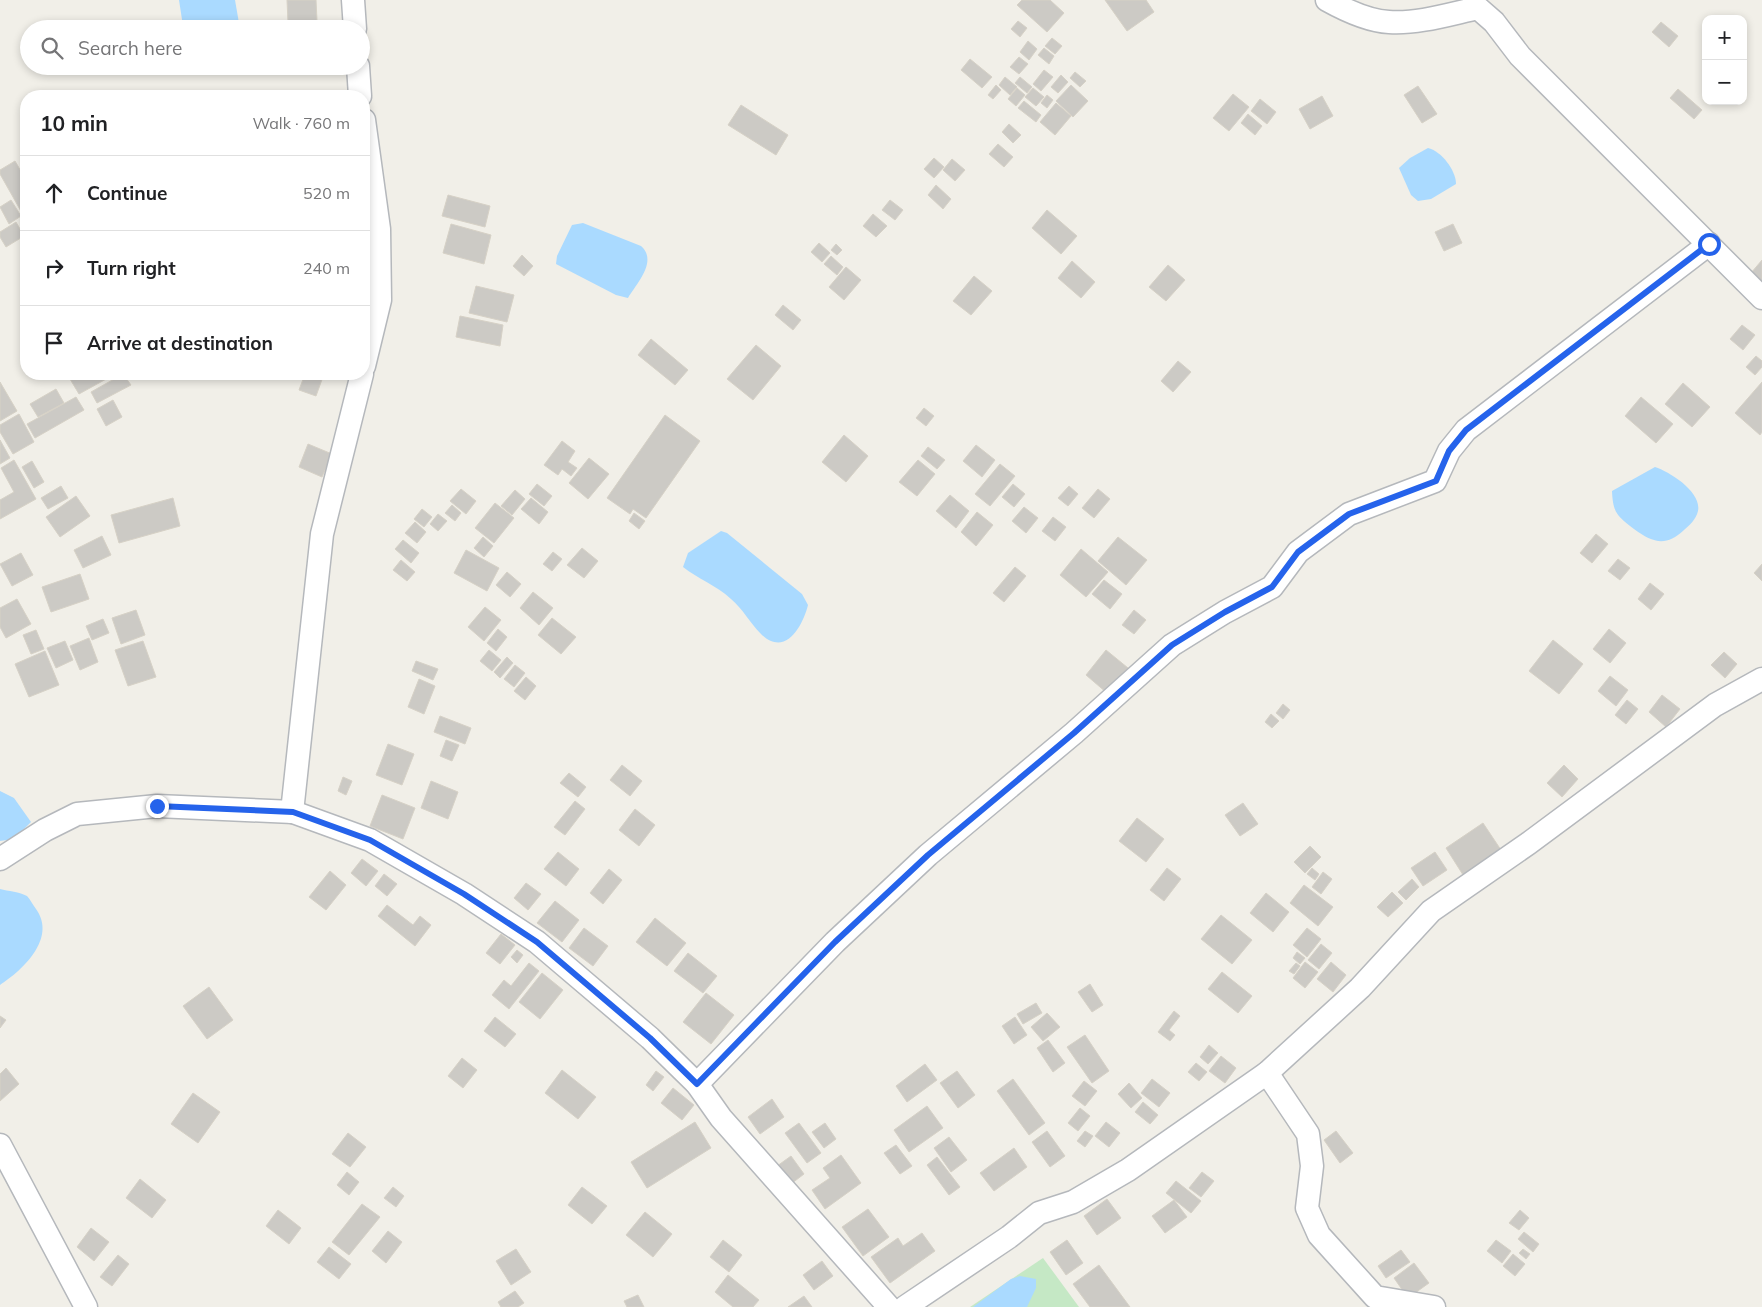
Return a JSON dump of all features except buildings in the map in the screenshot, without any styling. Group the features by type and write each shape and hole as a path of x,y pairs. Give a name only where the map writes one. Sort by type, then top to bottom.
{"street":[{"path":"353,0 354,20"},
{"path":"1327,0 1347,10 1389,22 1434,17 1477,4 1494,22 1520,56 1762,298"},
{"path":"359,75 360,90"},
{"path":"370,164 379,229 380,300 370,341"},
{"path":"697,1084 835,942 928,855 1074,733 1172,645 1225,612 1272,587 1298,552 1349,514 1436,481 1449,451 1466,430 1709,244"},
{"path":"292,812 322,534 360,380"},
{"path":"905,1307 1009,1237 1039,1213 1073,1202 1128,1170 1267,1073 1360,988 1431,911 1529,844 1715,705 1762,679"},
{"path":"0,860 45,830 77,814 157,806 292,812 370,840 464,894 537,942 650,1038 697,1084 721,1118 890,1307"},
{"path":"1267,1073 1308,1134 1312,1166 1307,1208 1319,1235 1375,1297 1434,1307"},
{"path":"0,1145 86,1307"}],"green space":[{"path":"1043,1258 1079,1307 970,1307"}],"water":[{"path":"179,0 235,0 238,20 182,20"},
{"path":"1428,148 1443,157 1451,167 1456,184 1431,199 1418,201 1411,195 1399,168 1410,158"},
{"path":"583,223 641,246 646,252 647,265 641,279 628,298 616,295 556,264 557,256 572,225"},
{"path":"1655,467 1669,473 1684,484 1695,497 1698,504 1697,514 1691,524 1671,539 1665,541 1653,540 1628,525 1615,509 1612,491"},
{"path":"721,531 727,533 802,594 808,605 806,613 798,629 786,641 770,640 761,634 739,607 725,594 683,567 688,553"},
{"path":"0,791 14,798 31,822 14,839 0,841"},
{"path":"0,889 27,896 41,920 42,931 40,942 27,962 0,985"},
{"path":"1020,1276 1036,1279 1036,1288 1027,1307 973,1307 1011,1279"}],"route":[{"path":"157,806 293,812 370,840 464,894 537,942 650,1038 697,1084 835,942 928,855 1074,733 1172,645 1225,612 1272,587 1298,552 1349,514 1436,481 1449,451 1466,430 1709,244"}]}
